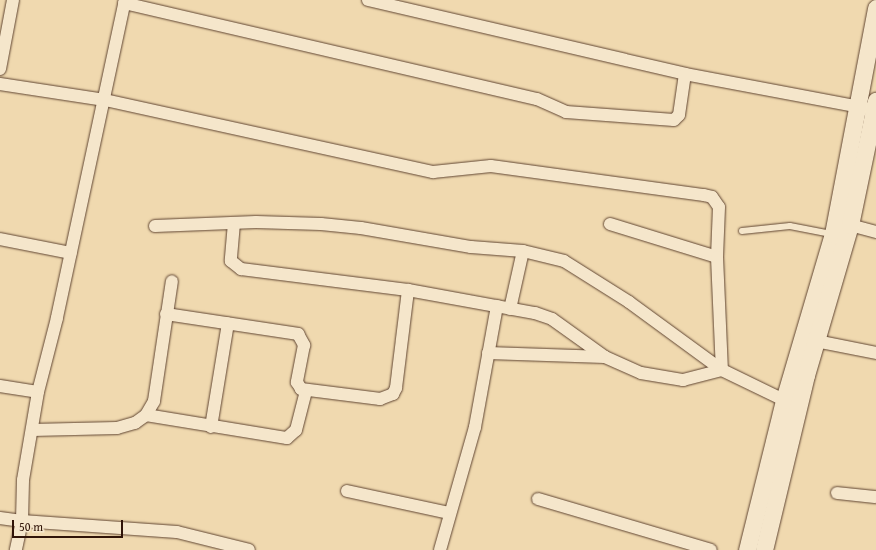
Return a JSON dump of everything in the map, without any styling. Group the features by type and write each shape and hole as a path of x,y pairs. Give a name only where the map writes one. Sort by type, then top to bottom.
{"main road":[{"path":"748,550 762,483 784,400 833,234 876,8"},
{"path":"764,550 816,341 850,225 876,107"},
{"path":"762,483 779,486"}],"street":[{"path":"0,69 3,32 13,0"},
{"path":"368,0 685,74 857,106 876,107"},
{"path":"16,550 22,521 23,480 38,392 105,100 124,2 537,100 566,112 674,120 679,115 685,74"},
{"path":"0,84 105,100 433,172 491,166 712,197 719,207 717,257 722,370"},
{"path":"234,223 231,261 236,267 408,290 497,306 552,319 605,357 641,373 683,380 722,370"},
{"path":"155,226 234,223 361,228 471,247 522,251 564,261 599,281 722,370 784,400"},
{"path":"610,224 717,257"},
{"path":"850,225 876,232"},
{"path":"0,239 71,253"},
{"path":"510,309 522,251"},
{"path":"32,430 117,428 135,423 146,415 154,401 172,281"},
{"path":"166,314 298,334 304,345 298,382 306,391 380,400 393,394 408,290"},
{"path":"440,550 475,427 497,306"},
{"path":"211,427 228,323"},
{"path":"816,341 876,353"},
{"path":"488,353 605,357"},
{"path":"0,386 38,392"},
{"path":"146,415 211,427 287,438 296,430 306,391"},
{"path":"347,491 450,513"},
{"path":"837,493 876,497"},
{"path":"538,499 710,550"},
{"path":"0,518 22,521 177,532 216,545 249,550"}],"lane":[{"path":"742,231 790,226 813,228 833,234"}]}
